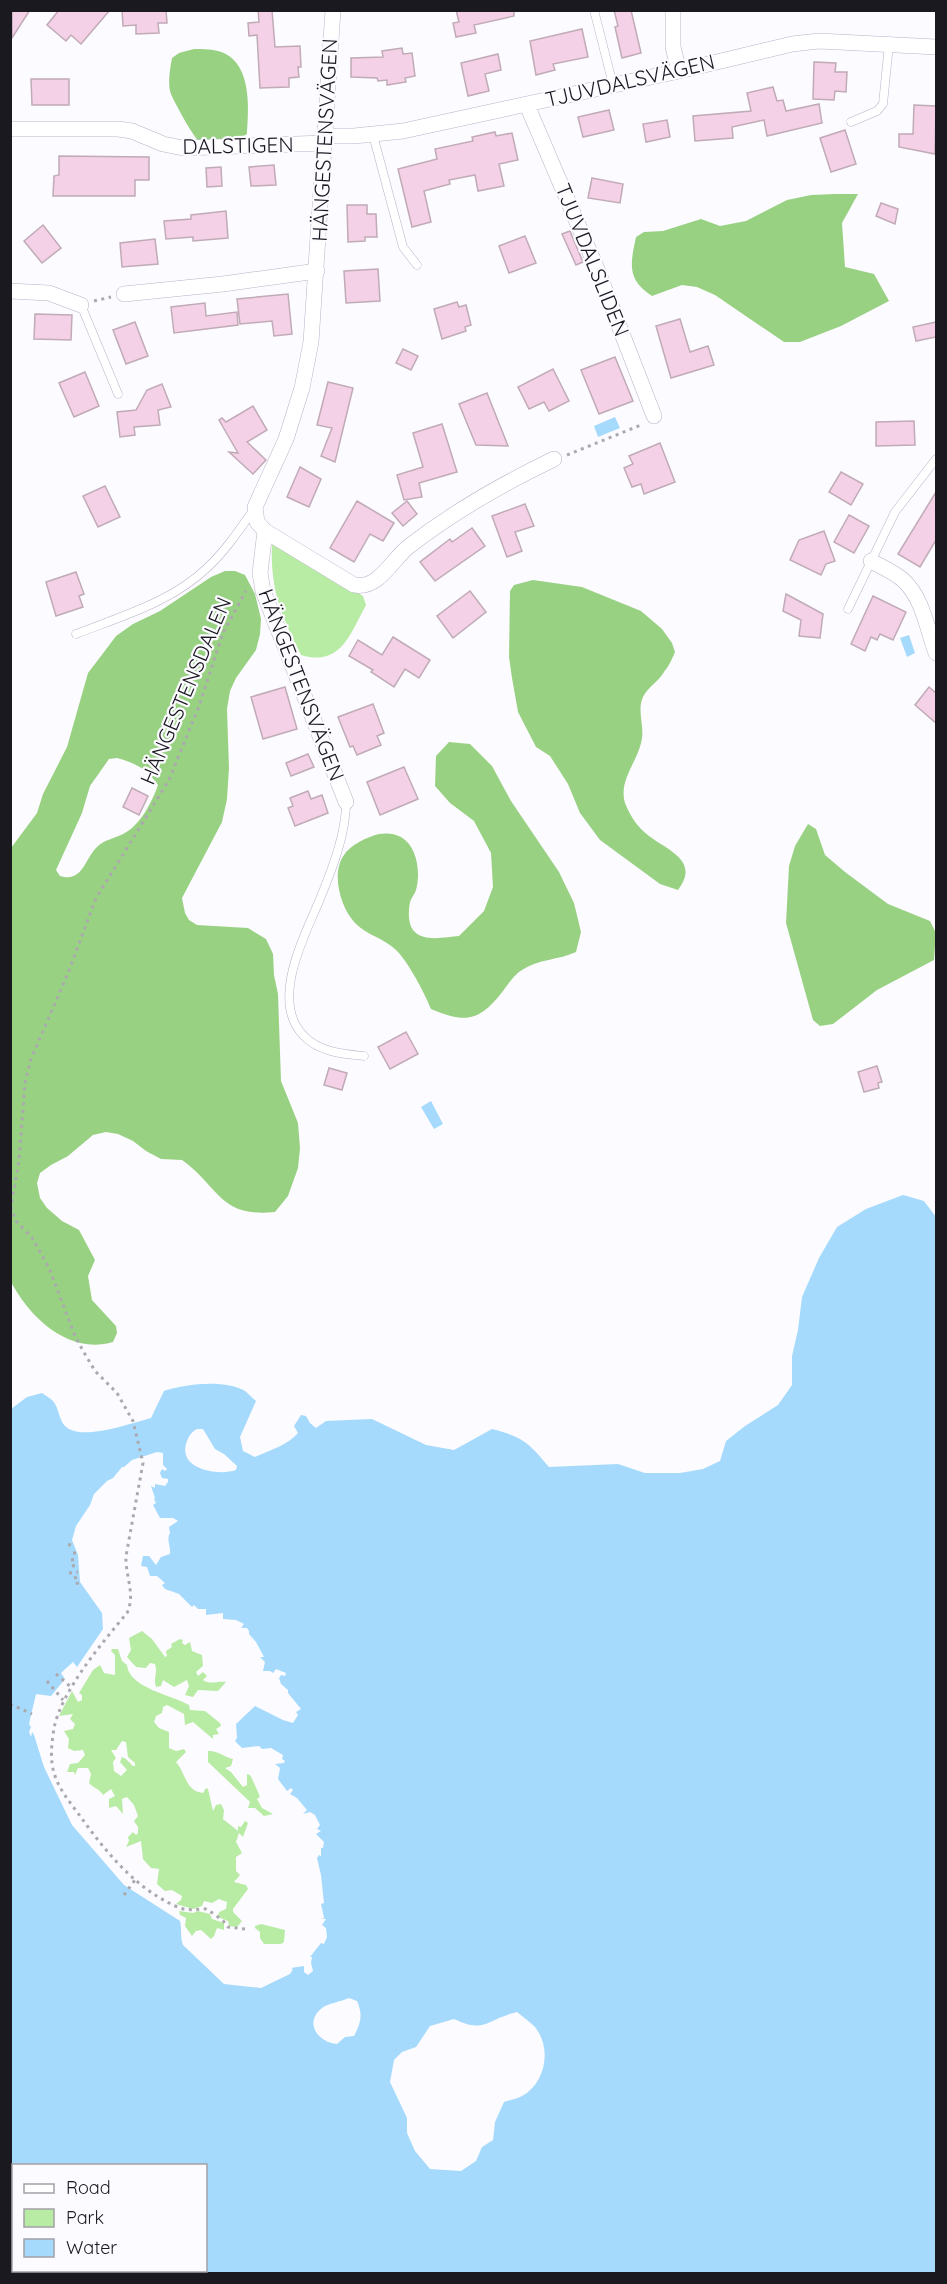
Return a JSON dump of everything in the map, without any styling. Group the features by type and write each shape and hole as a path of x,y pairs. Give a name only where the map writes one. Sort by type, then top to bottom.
{"street":[{"name":"HÄNGESTENSVÄGEN","path":"333,10 311,342 302,388 285,443 255,507 257,522 265,531 260,573 263,591 346,802"},
{"path":"673,10 673,47 679,71"},
{"name":"TJUVDALSVÄGEN","path":"325,140 404,131 792,44 819,41 936,47"},
{"name":"TJUVDALSLIDEN","path":"527,105 597,269 654,416"},
{"name":"DALSTIGEN","path":"10,129 118,129 132,131 173,147 198,149 325,140"},
{"name":"HÄNGESTENSVÄGEN","path":"124,294 317,271"},
{"path":"10,291 49,293 81,304"},
{"path":"265,531 354,585 367,586 407,548 453,515 483,495 554,459"},
{"path":"871,561 895,573 912,590 936,653"}],"lane":[{"path":"594,10 613,85"},
{"path":"851,122 877,111 884,104 889,44"},
{"path":"373,135 403,247 417,265"},
{"path":"81,304 118,394"},
{"path":"848,609 895,512 936,459"},
{"path":"76,634 156,603 177,592 208,568 231,542 255,507"},
{"path":"346,802 346,817 338,846 292,969 291,1011 297,1028 311,1042 332,1051 364,1056"}],"path":[{"path":"81,304 124,294"},
{"path":"554,459 639,428 654,416"},
{"name":"HÄNGESTENSDALEN","path":"244,1929 230,1928 225,1921 216,1918 206,1909 191,1911 180,1908 135,1879 110,1856 57,1783 52,1763 56,1719 72,1688 131,1605 131,1592 125,1568 143,1463 133,1421 117,1393 95,1371 75,1336 49,1268 33,1239 16,1221 11,1207 19,1160 25,1083 31,1059 68,973 96,898 169,780 199,706 223,633 242,597 260,573"},
{"path":"68,1545 74,1544"},
{"path":"71,1560 78,1559"},
{"path":"72,1566 78,1565"},
{"path":"69,1573 78,1572"},
{"path":"74,1578 79,1577"},
{"path":"56,1674 72,1688"},
{"path":"47,1681 64,1701"},
{"path":"10,1704 32,1714"},
{"path":"124,1895 135,1879"}],"green space":[{"path":"194,49 209,49 229,56 243,74 248,98 247,134 244,136 228,141 200,141 183,117 170,91 172,58 179,53"},
{"path":"858,194 842,223 845,267 874,274 889,301 841,326 800,342 784,342 715,295 697,287 682,285 652,296 634,278 632,256 636,237 644,232 663,231 701,219 720,226 746,221 787,200 811,195"},
{"path":"272,541 363,596 366,605 349,637 335,652 315,657 301,655 278,600 273,573"},
{"path":"225,571 235,571 245,575 255,594 261,619 260,634 256,650 236,678 230,691 227,709 229,768 227,799 222,822 182,898 185,913 189,920 197,925 248,928 266,939 273,954 278,994 281,1081 298,1123 300,1148 298,1168 288,1196 275,1212 256,1213 242,1210 221,1198 182,1160 161,1159 118,1134 106,1132 93,1135 68,1156 40,1173 37,1183 40,1198 47,1208 62,1221 79,1230 95,1260 88,1276 92,1300 116,1326 117,1333 113,1342 97,1345 81,1343 66,1338 40,1320 11,1282 11,848 37,813 43,794 67,747 88,673 116,636 133,624 160,611 211,577","holes":["117,758 135,765 154,779 158,785 149,806 129,830 97,847 79,873 68,877 60,876 56,870 82,813 90,786 109,759"]},
{"path":"533,580 582,587 641,611 662,629 672,643 675,652 670,662 641,702 642,738 624,786 624,794 627,808 638,825 649,836 673,852 684,864 686,871 684,880 678,890 660,884 600,840 580,813 568,784 550,756 536,747 518,712 509,657 510,591 514,585"},
{"path":"449,742 470,744 492,766 511,801 559,872 574,903 581,932 576,952 528,966 514,977 487,1009 472,1017 463,1018 431,1009 416,978 401,956 386,942 364,931 355,923 345,908 338,880 340,862 350,848 374,835 393,834 401,837 411,847 418,868 417,883 410,902 409,914 411,926 415,932 430,938 459,936 484,911 493,887 491,853 474,821 450,803 435,786 436,756"},
{"path":"808,824 816,829 825,855 888,904 930,921 936,933 934,960 877,990 833,1024 820,1026 813,1020 786,923 789,866 795,846"},
{"path":"142,1631 152,1639 165,1657 167,1656 166,1651 172,1647 171,1644 180,1639 185,1645 190,1642 192,1651 202,1655 203,1666 196,1672 198,1676 203,1672 207,1676 203,1680 211,1683 226,1682 218,1691 198,1690 193,1697 185,1695 189,1686 187,1680 174,1687 163,1680 161,1686 156,1687 155,1664 150,1663 146,1668 136,1667 127,1657 131,1650 129,1638"},
{"path":"118,1649 122,1661 127,1665 135,1680 152,1690 182,1701 189,1705 190,1710 205,1711 220,1723 221,1726 216,1729 219,1734 213,1735 213,1739 193,1722 185,1725 184,1714 167,1705 163,1707 162,1713 156,1716 154,1722 159,1728 169,1732 169,1748 176,1751 184,1749 186,1752 176,1762 193,1789 203,1793 206,1788 208,1789 213,1811 216,1805 221,1804 224,1810 223,1819 238,1831 238,1826 241,1827 245,1821 248,1823 243,1837 239,1833 236,1842 242,1853 236,1857 236,1871 240,1875 234,1882 246,1885 248,1889 233,1909 242,1921 237,1927 229,1926 228,1921 218,1917 219,1912 226,1909 227,1902 219,1899 212,1903 204,1901 202,1906 193,1909 176,1904 182,1896 172,1890 165,1891 157,1884 159,1869 151,1868 143,1859 141,1841 126,1847 128,1837 133,1832 136,1835 138,1833 138,1827 134,1821 138,1816 134,1805 127,1797 122,1799 123,1814 116,1806 109,1808 109,1799 115,1796 111,1789 103,1795 89,1783 91,1774 88,1768 78,1768 75,1775 74,1772 67,1772 70,1764 78,1763 85,1755 83,1750 74,1751 68,1748 69,1739 64,1731 73,1729 75,1724 70,1719 73,1714 59,1716 72,1691 78,1702 82,1700 82,1695 79,1693 93,1670 100,1665 104,1673 115,1675 115,1655 111,1651","holes":["122,1741 126,1742 128,1757 135,1763 135,1766 122,1757 120,1762 127,1770 121,1776 114,1771 113,1762 116,1758 111,1750 116,1750"]},
{"path":"208,1751 233,1759 231,1766 225,1768 243,1787 247,1785 247,1774 250,1775 260,1797 257,1799 262,1808 273,1814 264,1816 255,1808 248,1808 250,1802 208,1762"},
{"path":"179,1911 193,1913 198,1911 210,1914 212,1919 224,1923 224,1930 217,1928 211,1939 201,1930 196,1931 192,1936 185,1926 186,1918 180,1915"},
{"path":"261,1924 285,1930 284,1942 264,1944 260,1938 260,1932 255,1928"}],"water":[{"path":"615,417 620,428 598,437 594,426"},
{"path":"909,635 915,653 907,657 900,638"},
{"path":"431,1101 443,1124 434,1129 421,1107"},
{"path":"903,1195 924,1201 936,1217 936,2273 11,2273 11,1409 27,1397 42,1393 55,1404 65,1426 72,1430 94,1432 151,1418 164,1391 182,1386 216,1384 237,1387 256,1401 240,1437 243,1451 255,1457 294,1437 298,1433 294,1426 301,1415 306,1416 316,1428 326,1421 372,1419 426,1445 454,1450 492,1429 524,1442 549,1467 618,1464 645,1473 680,1473 703,1469 720,1461 726,1441 778,1405 792,1385 792,1356 802,1297 819,1258 837,1227 866,1209","holes":["197,1429 203,1429 215,1449 237,1466 236,1470 211,1471 202,1469 188,1460 185,1453 186,1444 190,1435","157,1452 163,1453 163,1465 167,1469 165,1471 162,1469 160,1473 162,1478 168,1479 168,1482 165,1486 155,1484 155,1488 151,1486 156,1503 153,1505 160,1518 173,1518 178,1521 169,1527 170,1554 161,1557 156,1565 149,1556 143,1556 141,1566 147,1567 150,1576 157,1576 165,1583 162,1585 165,1589 179,1594 192,1607 194,1605 198,1609 206,1609 206,1615 223,1613 223,1619 236,1620 244,1624 241,1628 247,1628 264,1657 260,1657 265,1662 263,1671 273,1673 276,1669 286,1673 285,1676 281,1675 279,1678 281,1684 301,1709 296,1712 298,1715 293,1723 255,1706 236,1724 237,1738 235,1741 242,1748 259,1746 262,1749 271,1748 283,1755 284,1763 275,1764 280,1768 278,1779 287,1791 291,1788 293,1790 290,1794 297,1798 307,1810 303,1814 310,1812 315,1815 320,1825 317,1829 321,1831 316,1834 324,1842 321,1856 317,1858 324,1903 321,1904 324,1918 320,1918 326,1919 322,1925 326,1928 327,1937 324,1944 321,1943 310,1957 312,1957 313,1971 308,1975 304,1972 304,1966 291,1968 293,1969 290,1974 261,1988 224,1984 183,1945 180,1921 124,1885 72,1825 44,1767 34,1735 32,1732 31,1737 29,1732 36,1694 51,1696 65,1679 61,1673 73,1662 77,1667 103,1629 102,1613 80,1582 78,1555 72,1540 76,1526 90,1505 94,1494 122,1467 132,1460","349,1998 357,2001 361,2015 354,2036 345,2037 337,2044 324,2040 314,2026 316,2014 325,2006","517,2012 535,2027 540,2035 545,2055 537,2083 520,2097 504,2102 495,2122 493,2140 482,2147 476,2161 461,2171 430,2169 415,2151 407,2133 407,2118 390,2082 394,2060 402,2052 416,2047 430,2026 454,2019 480,2025"]}],"building":[{"path":"12,10 30,10 12,38"},
{"path":"59,10 110,10 81,44 71,35 66,41 47,25"},
{"path":"122,10 166,10 167,23 158,23 159,33 136,34 136,25 123,26"},
{"path":"258,10 272,10 275,47 300,46 299,77 289,78 289,87 260,88 257,35 249,36 248,23 259,22"},
{"path":"456,10 514,10 514,16 474,25 476,33 456,37 453,23 459,22"},
{"path":"614,10 631,10 641,53 622,58 615,27 618,26"},
{"path":"582,29 588,57 553,64 555,70 536,75 530,41"},
{"path":"402,48 403,54 412,53 415,76 405,78 406,82 387,85 387,80 351,77 351,58 383,57 382,51"},
{"path":"498,54 501,70 485,74 489,91 468,96 461,63"},
{"path":"814,62 836,63 835,72 847,72 846,92 835,91 834,100 813,99"},
{"path":"31,79 69,79 69,105 32,105"},
{"path":"773,87 777,101 783,100 786,111 819,104 822,123 767,136 764,120 732,127 733,138 695,141 693,116 751,111 747,93"},
{"path":"914,105 936,106 935,154 899,147 899,134 913,134"},
{"path":"609,110 614,130 583,137 578,117"},
{"path":"667,120 670,137 646,142 643,124"},
{"path":"845,130 856,164 831,172 820,138"},
{"path":"495,132 496,136 512,133 518,160 499,164 504,186 478,191 475,175 449,180 450,184 424,191 431,222 412,227 398,169 437,159 435,149 473,141 472,137"},
{"path":"59,156 149,157 149,180 135,180 135,196 53,196 54,176 59,175"},
{"path":"274,165 276,185 251,186 249,167"},
{"path":"221,167 222,186 207,187 206,168"},
{"path":"592,178 623,184 620,203 588,198"},
{"path":"881,203 898,209 895,224 876,216"},
{"path":"347,205 367,205 367,214 376,214 377,237 365,237 365,241 348,242"},
{"path":"226,211 228,238 193,241 193,237 166,239 164,221 191,219 191,215"},
{"path":"43,225 61,248 42,263 24,241"},
{"path":"570,231 583,262 576,265 562,234"},
{"path":"525,236 536,263 509,273 499,246"},
{"path":"155,239 158,264 122,267 120,243"},
{"path":"378,269 380,301 346,303 344,271"},
{"path":"288,294 292,334 274,336 272,321 240,324 237,299"},
{"path":"457,302 459,307 466,305 471,325 465,327 466,331 442,339 434,309"},
{"path":"205,303 206,316 237,312 238,325 174,333 171,307"},
{"path":"35,314 72,315 71,340 34,339"},
{"path":"680,319 690,352 708,346 714,365 671,378 656,326"},
{"path":"135,322 148,356 126,364 113,330"},
{"path":"936,322 936,337 916,341 913,327"},
{"path":"403,349 418,356 411,370 396,363"},
{"path":"615,357 633,401 599,414 581,370"},
{"path":"553,369 569,401 549,411 544,402 529,409 518,387"},
{"path":"85,372 99,406 74,417 59,383"},
{"path":"328,382 353,388 335,462 321,456 332,428 317,425"},
{"path":"162,384 171,407 158,410 160,425 134,427 135,435 120,437 117,412 136,410 147,390"},
{"path":"487,393 508,446 476,445 459,404"},
{"path":"253,406 267,430 247,442 266,460 253,474 229,452 238,453 219,420 222,418 226,422"},
{"path":"914,421 915,445 876,446 876,422"},
{"path":"442,424 457,472 419,483 422,497 404,500 397,475 423,467 413,433"},
{"path":"660,443 675,482 644,494 641,484 632,487 624,468 633,464 629,456"},
{"path":"300,467 321,479 309,507 287,497"},
{"path":"841,472 863,484 851,505 829,492"},
{"path":"105,486 120,517 98,527 83,496"},
{"path":"936,492 936,540 920,567 898,554"},
{"path":"357,501 394,523 383,541 370,534 354,562 330,548"},
{"path":"407,501 417,514 403,526 392,513"},
{"path":"525,504 534,526 515,532 522,551 507,557 492,516"},
{"path":"849,515 869,526 854,553 834,542"},
{"path":"472,528 485,546 435,581 420,562 450,539 452,542"},
{"path":"824,531 835,561 826,564 821,575 790,560 799,540"},
{"path":"76,572 84,594 79,596 83,607 56,616 46,582"},
{"path":"470,591 486,612 453,638 437,616"},
{"path":"786,594 823,614 820,638 799,636 801,620 783,611"},
{"path":"873,596 906,612 893,640 880,634 877,640 871,637 865,651 851,644"},
{"path":"393,637 430,660 419,678 405,669 394,687 371,672 373,670 349,656 358,640 382,655"},
{"path":"285,687 297,729 263,739 251,697"},
{"path":"929,687 936,693 936,723 915,705"},
{"path":"373,704 384,733 377,736 381,745 357,755 353,746 350,747 338,717"},
{"path":"308,754 314,767 291,776 286,763"},
{"path":"404,767 418,799 380,815 367,782"},
{"path":"132,788 148,796 139,815 123,807"},
{"path":"308,791 311,799 322,795 328,813 295,826 288,808 293,806 290,798"},
{"path":"406,1032 418,1054 390,1069 378,1047"},
{"path":"877,1066 882,1082 878,1083 879,1088 864,1092 858,1072"},
{"path":"329,1068 347,1073 342,1090 324,1085"}]}
